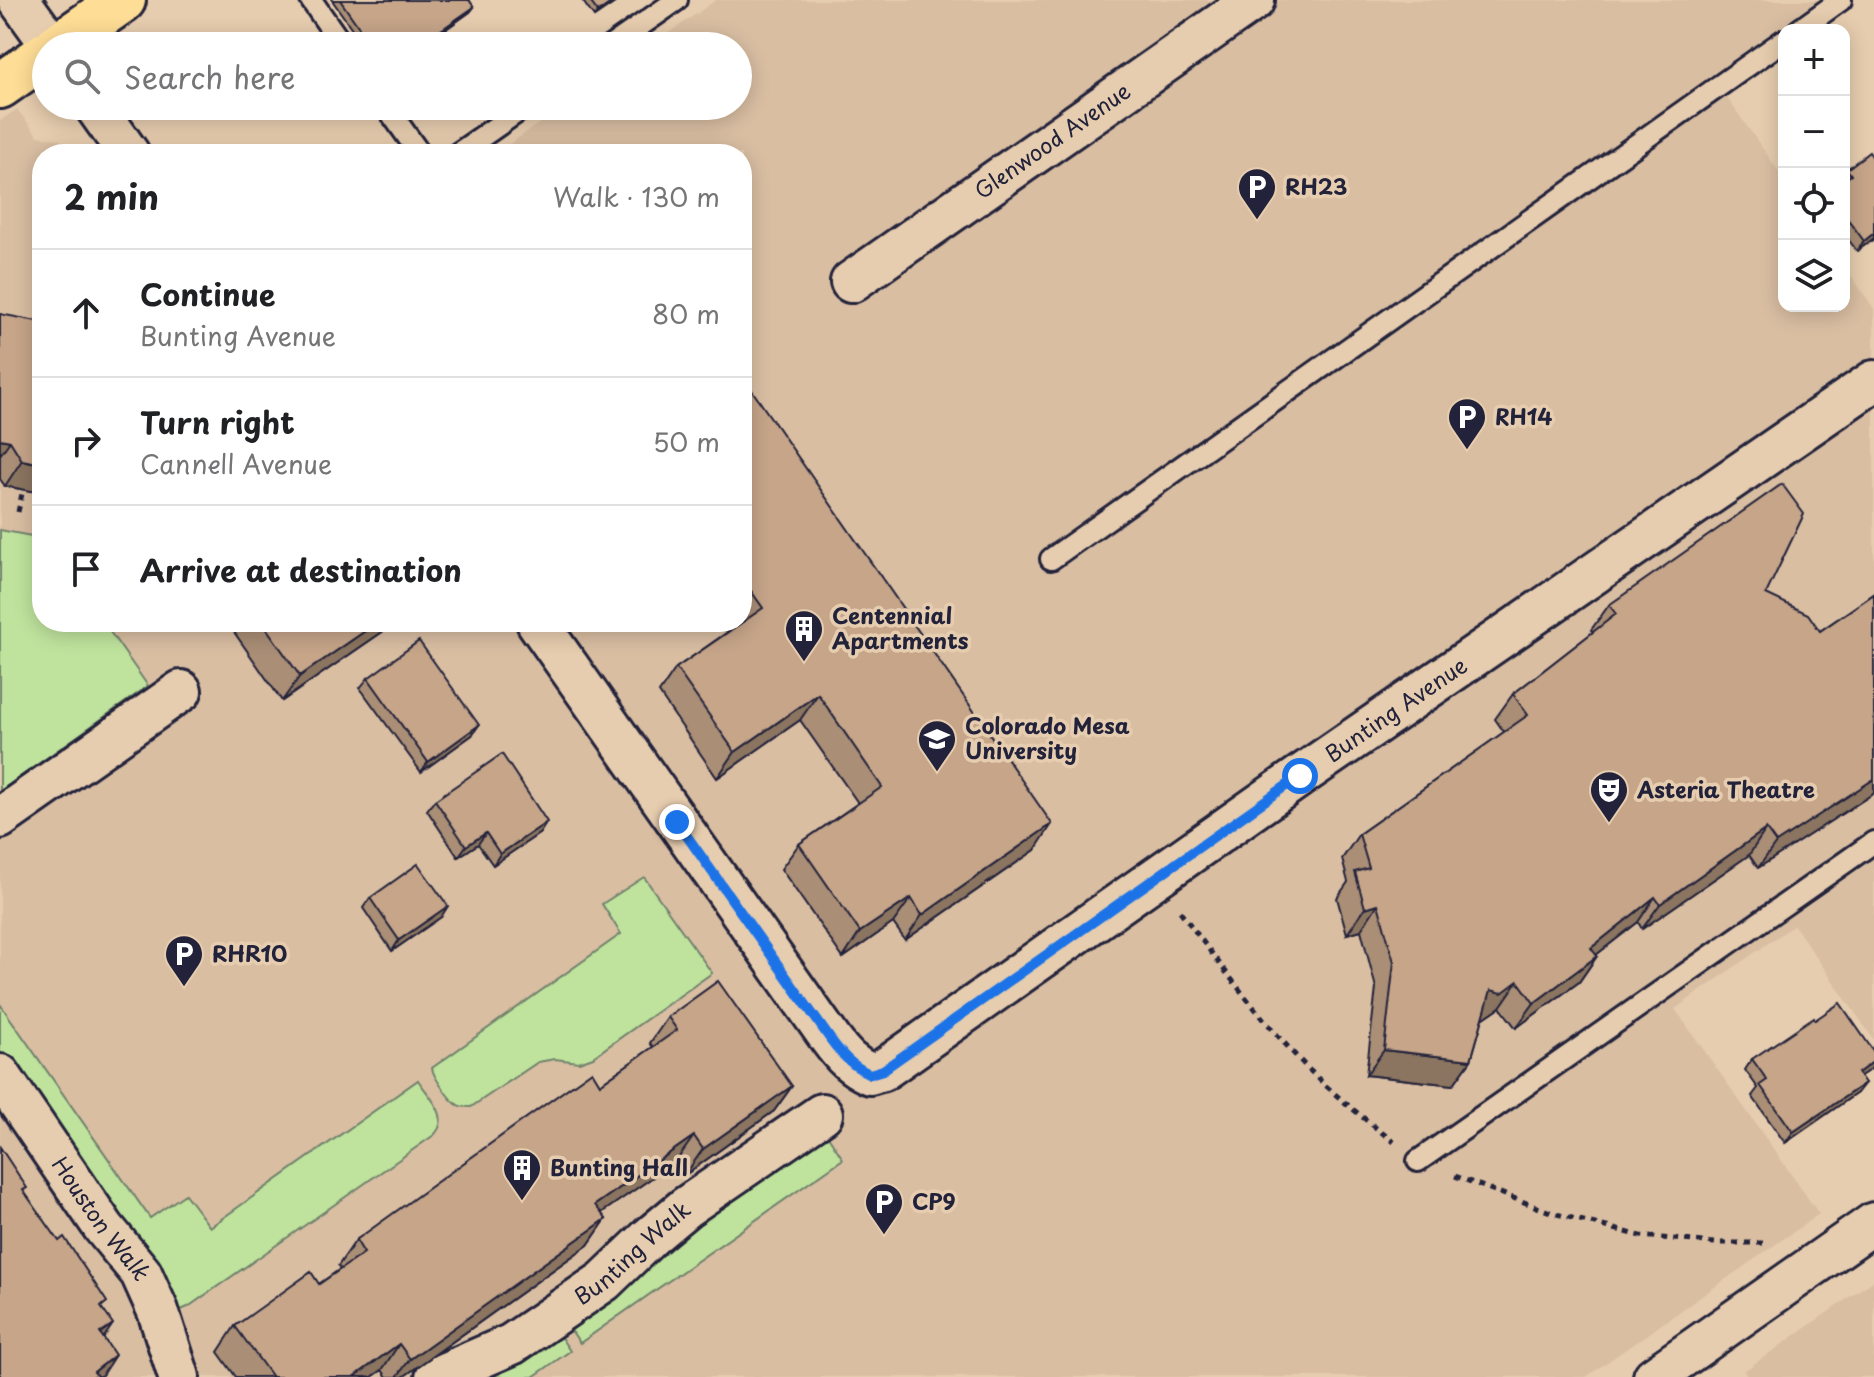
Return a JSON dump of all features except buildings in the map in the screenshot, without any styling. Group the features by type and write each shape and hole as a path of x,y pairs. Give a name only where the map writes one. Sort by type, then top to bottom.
{"main road":[{"path":"75,32 123,0"},
{"path":"0,86 32,64"}],"street":[{"path":"19,0 43,32"},
{"name":"Glenwood Avenue","path":"851,282 1254,0"},
{"path":"105,120 122,144"},
{"name":"Bunting Avenue","path":"544,632 838,1049 857,1068 870,1074 883,1070 1287,785 1874,381"},
{"path":"0,818 181,691"},
{"name":"Houston Walk","path":"0,1075 104,1228 141,1273 158,1311 179,1377"},
{"name":"Bunting Walk","path":"436,1377 512,1344 604,1281 686,1207 822,1114"},
{"path":"1654,1377 1874,1223"}],"lane":[{"path":"311,0 333,32"},
{"path":"631,32 677,0"},
{"path":"1807,24 1841,0"},
{"path":"1051,559 1778,44"},
{"path":"396,120 413,144"},
{"path":"471,144 506,120"},
{"path":"1418,1161 1874,842"}],"path":[{"path":"18,512 23,489"}],"shaded area":[{"name":"Colorado Mesa University","path":"716,0 1826,0 1791,24 1778,24 1778,33 1713,78 1778,170 1778,312 1850,312 1850,274 1874,309 1874,1040 1794,925 1675,1009 1819,1214 1586,1377 0,1377 0,121 17,109 38,136 59,139 62,144 32,144 32,632 752,632 752,144 509,144 544,120 752,120 752,32 670,32"},
{"path":"1874,1280 1874,1377 1748,1377 1744,1371"}],"green space":[{"path":"0,530 32,536 32,632 110,632 148,686 0,791"},
{"path":"644,877 712,973 593,1057 579,1062 555,1059 538,1062 471,1107 455,1103 432,1068 621,934 602,904"},
{"path":"0,1004 150,1218 185,1194 210,1227 418,1080 437,1107 441,1121 434,1135 188,1307 176,1312 0,1056"},
{"path":"826,1133 843,1159 580,1343 566,1323 647,1255"},
{"path":"556,1330 570,1351 533,1377 472,1377"}],"place":[{"name":"RH23","path":"1257,221"},
{"name":"RH14","path":"1467,451"},
{"name":"Centennial Apartments","path":"804,663"},
{"name":"Colorado Mesa University","path":"937,773"},
{"name":"Asteria Theatre","path":"1609,824"},
{"name":"RHR10","path":"184,988"},
{"name":"Bunting Hall","path":"522,1202"},
{"name":"CP9","path":"884,1236"}],"route":[{"path":"677,822 831,1040 845,1058 870,1074 883,1070 1300,776"}]}
